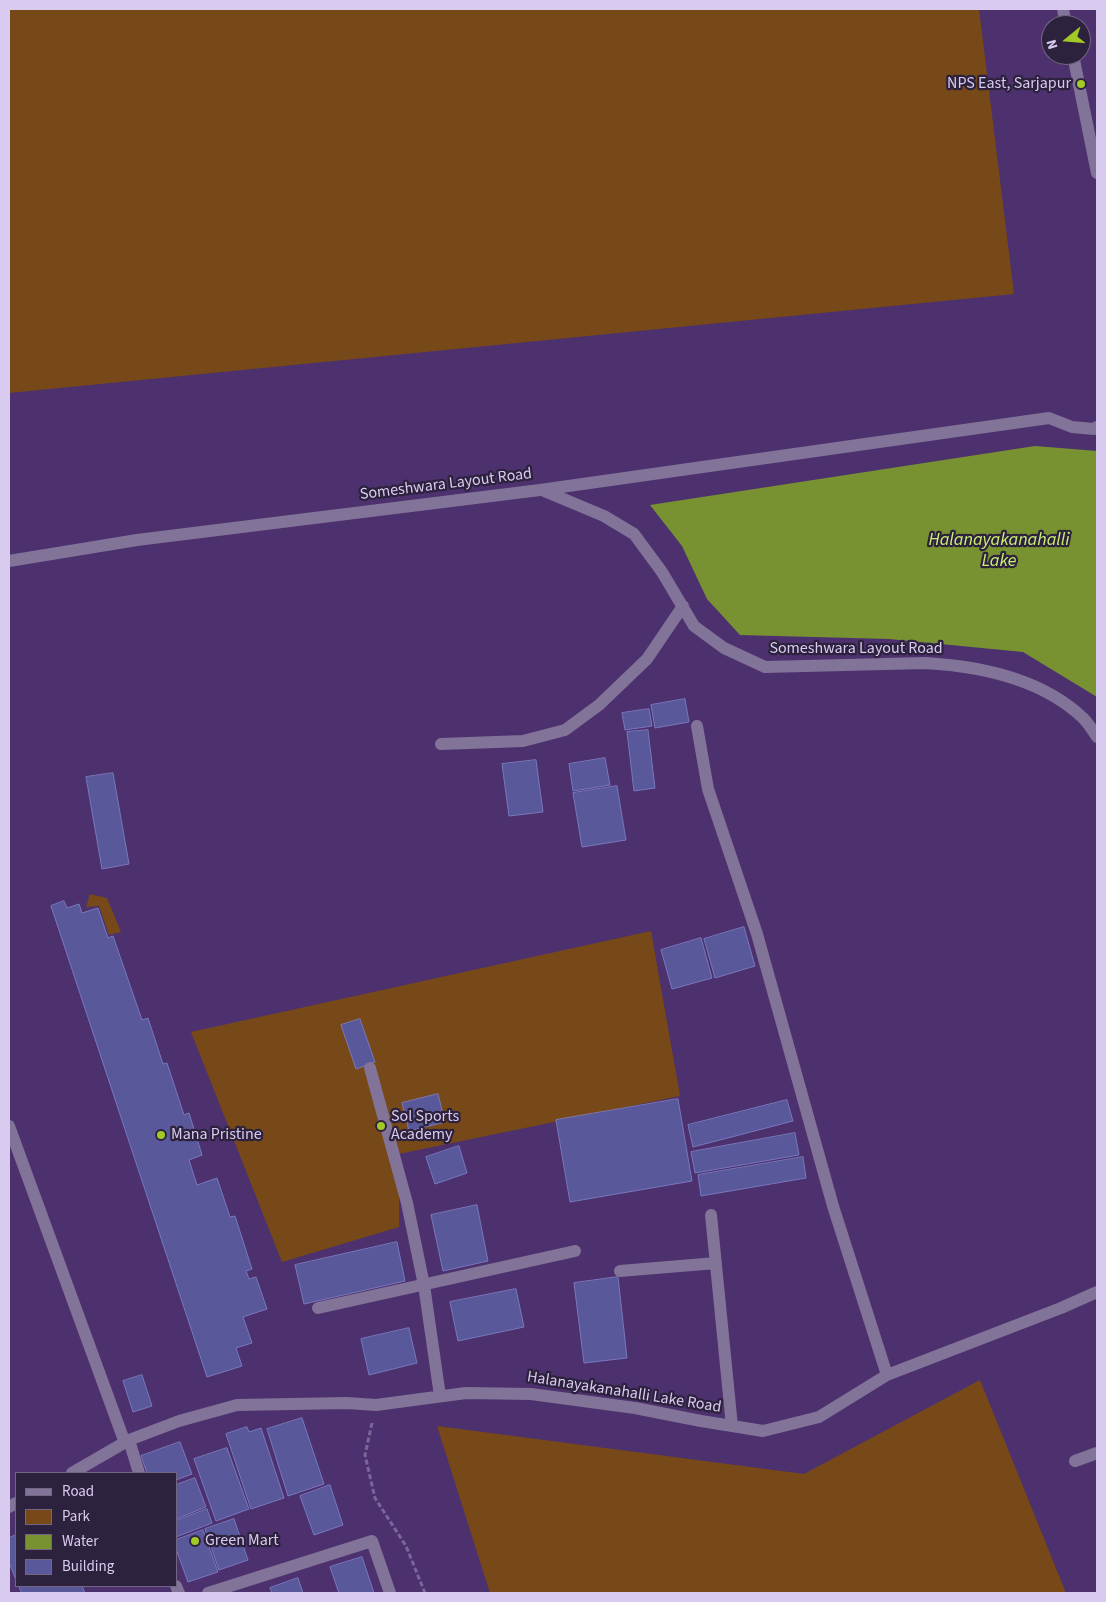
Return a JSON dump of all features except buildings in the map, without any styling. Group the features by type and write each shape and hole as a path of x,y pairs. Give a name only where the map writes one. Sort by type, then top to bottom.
{"street":[{"path":"1074,65 1097,173"},
{"path":"540,490 1049,418 1072,427 1094,429 1097,427"},
{"name":"Someshwara Layout Road","path":"9,561 137,540 540,490 597,513 634,534 662,572 694,626 724,648 765,667 925,663 951,664 994,673 1037,688 1071,708 1085,720 1097,737"},
{"path":"441,744 523,741 565,730 599,705 647,659 682,606"},
{"path":"697,726 708,789 757,934 833,1206 887,1375"},
{"path":"370,1068 407,1203 424,1285 440,1396"},
{"path":"9,1126 139,1472"},
{"path":"711,1215 732,1426"},
{"path":"318,1308 575,1252"},
{"path":"620,1270 716,1263"},
{"name":"Halanayakanahalli Lake Road","path":"74,1472 127,1441 179,1421 237,1406 347,1403 376,1405 466,1392 531,1394 635,1408 764,1431 819,1417 887,1375 1061,1308 1097,1292"},
{"path":"1075,1461 1097,1453"},
{"path":"208,1593 372,1541 390,1593"}],"path":[{"path":"376,1405 365,1455 374,1498 406,1546 425,1593"}],"green space":[{"path":"9,9 979,9 1014,294 9,393"},
{"path":"90,894 107,898 121,932 109,935 99,906 86,907"},
{"name":"Sol Sports Academy","path":"651,931 680,1096 389,1156 399,1185 399,1227 282,1262 191,1032"},
{"path":"980,1380 1066,1593 490,1593 437,1426 804,1474"}],"water":[{"name":"Halanayakanahalli Lake","path":"1035,446 1097,451 1097,697 1023,652 889,639 740,635 707,599 682,546 650,505"}],"place":[{"name":"NPS East, Sarjapur","path":"1081,84"},
{"name":"Sol Sports Academy","path":"381,1126"},
{"name":"Mana Pristine","path":"161,1135"},
{"name":"Green Mart","path":"195,1541"}]}
